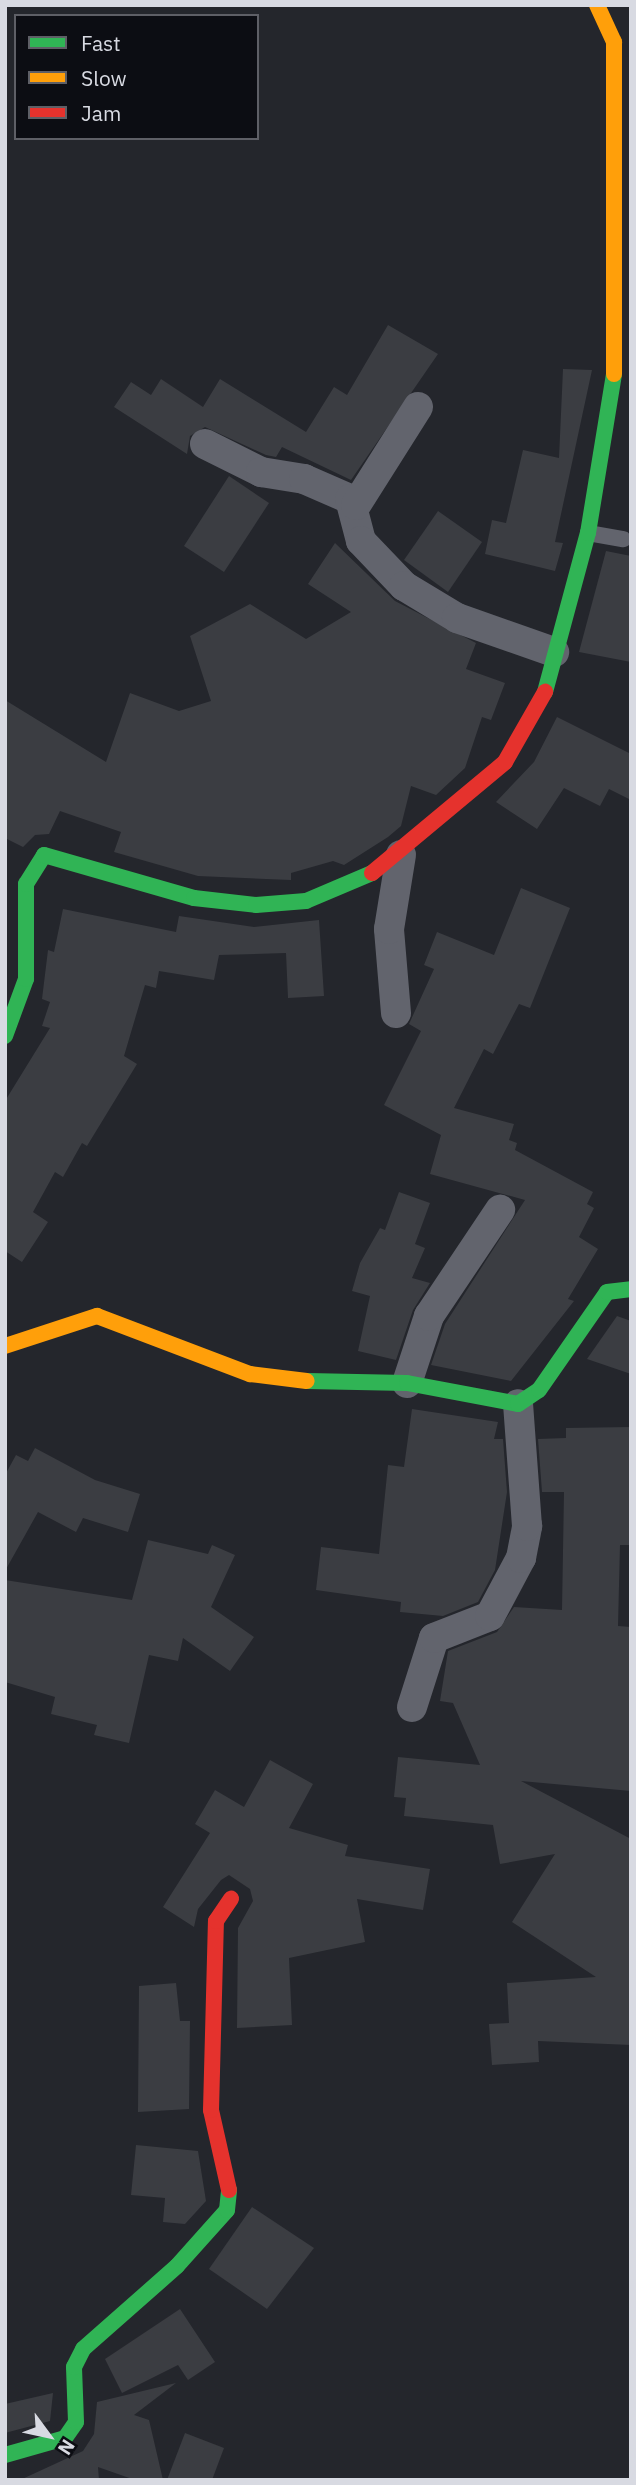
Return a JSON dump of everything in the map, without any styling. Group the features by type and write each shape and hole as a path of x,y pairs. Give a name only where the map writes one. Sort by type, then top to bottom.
{"street":[{"path":"5,1037 26,979 18,923 26,884 44,855 194,898 256,905 306,901 341,890 401,855 505,762 544,697 588,533 613,394 624,301 623,102 614,42 597,5"},
{"path":"418,407 356,505 356,533 404,586 457,618 554,652"},
{"path":"205,444 261,472 304,479 356,505"},
{"path":"396,1013 389,929 401,855"},
{"path":"407,1383 429,1316 500,1210"},
{"path":"5,1346 97,1316 250,1374 293,1381 407,1383 518,1404 539,1390 607,1292 631,1289"},
{"path":"412,1707 434,1638 490,1616 521,1558 527,1526 518,1404"},
{"path":"5,2455 36,2451 65,2438 76,2422 74,2367 83,2349 187,2257 227,2210 230,2193 211,2110 212,2022 216,1921 231,1899"}],"lane":[{"path":"588,533 622,539"}],"building":[{"path":"388,325 438,354 351,480 282,447 276,457 266,455 205,427 190,436 187,454 114,407 131,382 151,395 161,379 203,407 220,379 306,432 334,387 347,395"},
{"path":"563,369 592,370 555,542 563,543 555,571 485,554 492,520 506,523 523,450 559,458"},
{"path":"229,476 269,503 224,572 184,546"},
{"path":"438,511 482,542 448,592 404,560"},
{"path":"335,543 395,601 476,643 466,669 505,683 491,720 482,717 465,768 436,795 411,786 401,826 388,837 344,865 333,861 291,873 291,880 198,876 114,852 121,832 60,811 49,834 35,835 23,847 5,838 5,700 106,762 130,693 179,711 211,701 190,636 250,604 306,639 351,612 308,584"},
{"path":"606,551 631,556 631,662 579,652"},
{"path":"557,717 631,754 631,800 609,789 600,806 564,788 537,829 496,802 534,762"},
{"path":"521,888 570,908 530,1008 519,1004 493,1054 484,1049 454,1108 514,1124 509,1140 517,1143 515,1150 593,1192 587,1204 594,1208 579,1237 598,1249 568,1299 574,1301 511,1381 431,1365 445,1324 525,1200 430,1174 441,1135 384,1105 421,1031 409,1024 434,969 424,965 437,932 494,955"},
{"path":"63,909 176,932 179,916 254,927 319,920 324,996 288,998 286,953 219,955 214,980 159,971 156,988 145,985 124,1056 137,1064 87,1146 82,1143 63,1177 55,1172 33,1212 48,1222 22,1262 5,1251 5,1101 50,1028 42,1026 50,1002 42,999 48,950 54,952"},
{"path":"399,1192 430,1203 415,1244 425,1248 412,1278 430,1283 413,1310 396,1360 358,1351 370,1296 352,1291 360,1263 380,1228 385,1230"},
{"path":"617,1316 631,1321 631,1374 587,1359"},
{"path":"412,1409 498,1422 494,1439 503,1439 507,1492 495,1570 478,1602 443,1616 400,1612 401,1602 316,1590 321,1547 379,1554 388,1465 404,1467"},
{"path":"631,1427 631,1545 620,1545 618,1626 631,1627 631,1791 521,1781 631,1839 631,2045 538,2041 539,2062 492,2065 489,2024 509,2023 507,1983 596,1977 512,1922 555,1854 500,1864 493,1825 404,1816 406,1798 394,1797 398,1757 480,1765 453,1703 440,1701 448,1651 497,1632 514,1607 562,1610 564,1492 542,1492 538,1439 566,1438 566,1428"},
{"path":"35,1448 95,1480 140,1494 128,1532 83,1518 76,1532 38,1512 5,1571 5,1475 16,1455 28,1461"},
{"path":"148,1540 208,1554 212,1545 235,1555 211,1607 254,1637 230,1671 183,1638 178,1661 149,1655 129,1743 94,1735 97,1725 51,1714 55,1697 5,1682 5,1580 132,1600"},
{"path":"270,1760 313,1784 289,1828 348,1845 345,1856 430,1869 423,1910 357,1899 365,1942 289,1958 292,2025 237,2028 238,1928 253,1901 250,1889 229,1875 221,1880 198,1909 194,1927 163,1907 210,1833 195,1824 215,1790 244,1807"},
{"path":"176,1983 180,2021 190,2021 189,2109 138,2112 139,1986"},
{"path":"136,2145 198,2151 206,2201 185,2224 163,2222 165,2198 131,2195"},
{"path":"252,2207 314,2248 267,2309 209,2269"},
{"path":"180,2309 215,2362 188,2380 178,2365 122,2393 105,2359"},
{"path":"176,2383 134,2415 149,2420 163,2480 135,2480 98,2467 99,2480 20,2480 83,2451 94,2434 97,2402"},
{"path":"53,2393 50,2421 5,2433 5,2404"},
{"path":"185,2433 224,2448 212,2480 167,2480"}],"traffic: fast":[{"path":"545,692 588,533 614,374"},
{"path":"5,1036 26,979 26,884 44,855 194,898 256,905 306,901 372,873"},
{"path":"307,1381 407,1383 518,1404 539,1390 607,1292 631,1289"},
{"path":"5,2455 65,2438 76,2422 74,2367 83,2349 177,2266 227,2210 229,2190"}],"traffic: slow":[{"path":"597,5 614,42 614,374"},
{"path":"5,1346 97,1316 250,1374 307,1381"}],"traffic: jam":[{"path":"372,873 505,762 545,692"},
{"path":"229,2190 211,2110 216,1921 231,1899"}]}
